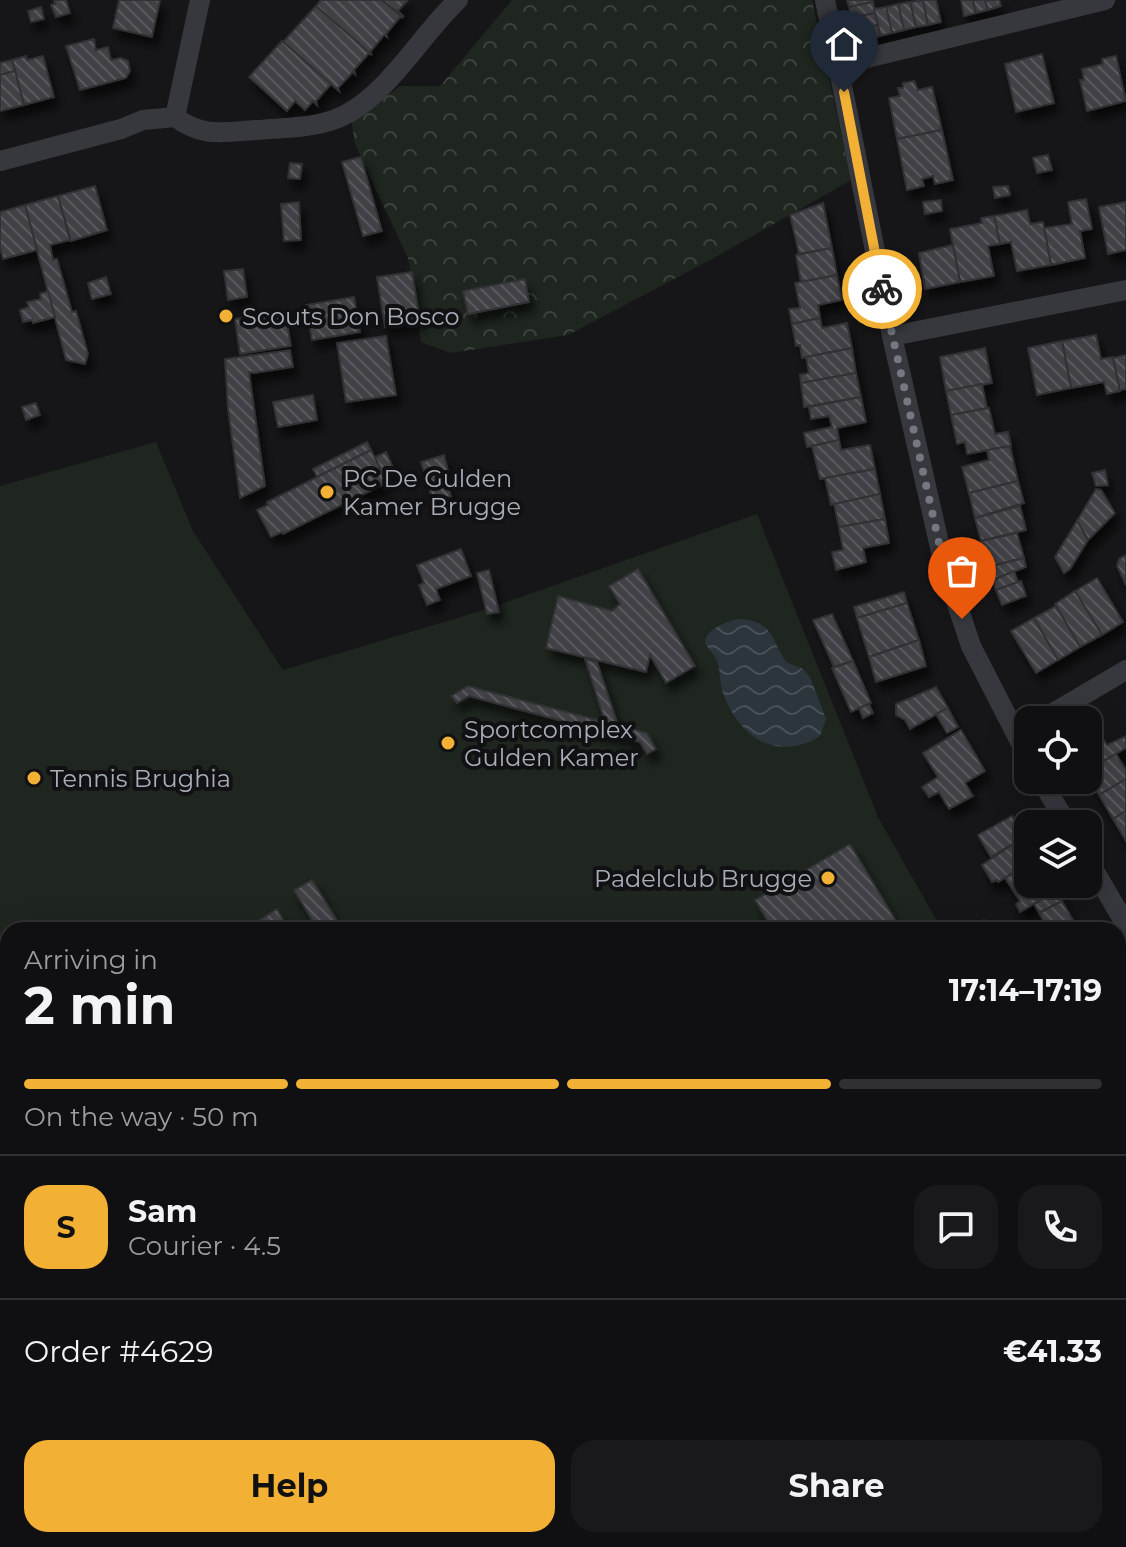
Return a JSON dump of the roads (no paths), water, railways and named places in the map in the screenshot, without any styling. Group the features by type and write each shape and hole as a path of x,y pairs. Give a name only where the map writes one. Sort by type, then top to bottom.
{"street":[{"path":"175,117 200,0"},
{"path":"0,161 121,129 143,120 175,117 192,130 219,133 314,125 344,116 371,97 458,0"},
{"path":"825,0 892,336 944,565 971,646 1014,718"},
{"path":"838,65 1105,0"},
{"path":"892,336 1126,290"},
{"path":"1065,706 1126,670"},
{"path":"1102,884 1124,922"}],"water":[{"path":"739,619 765,627 786,662 803,669 810,677 826,719 820,736 803,744 773,746 748,732 737,720 722,690 718,662 705,643 713,630"}],"place":[{"name":"Scouts Don Bosco","path":"226,316"},
{"name":"PC De Gulden Kamer Brugge","path":"327,492"},
{"name":"Sportcomplex Gulden Kamer","path":"448,743"},
{"name":"Tennis Brughia","path":"34,778"},
{"name":"Padelclub Brugge","path":"828,878"}]}
